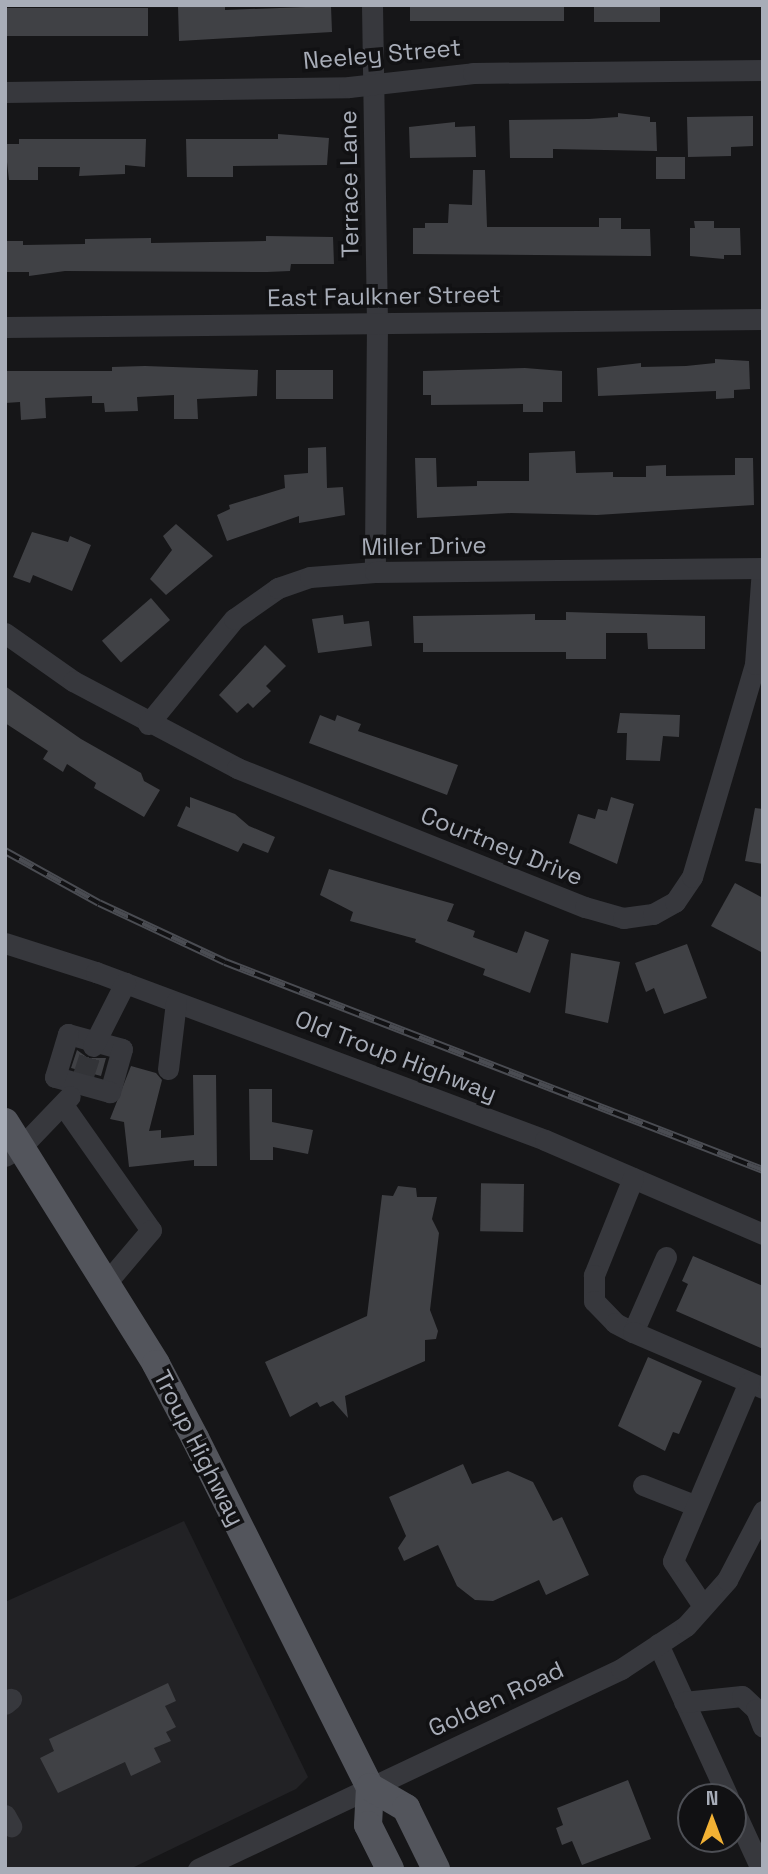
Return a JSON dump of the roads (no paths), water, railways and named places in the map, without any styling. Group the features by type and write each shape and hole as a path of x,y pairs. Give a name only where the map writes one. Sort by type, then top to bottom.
{"main road":[{"name":"Troup Highway","path":"5,1122 14,1151 106,1283 188,1426 370,1787 368,1825 390,1869"},
{"path":"370,1787 406,1808 436,1869"}],"street":[{"name":"Terrace Lane","path":"372,5 377,323 375,572"},
{"name":"Neeley Street","path":"5,92 374,83 473,73 763,70"},
{"name":"East Faulkner Street","path":"5,327 763,319"},
{"name":"Miller Drive","path":"148,724 234,619 278,589 310,577 375,572 763,568"},
{"name":"Courtney Drive","path":"5,633 73,681 148,724 237,768 585,907 624,918 653,914 675,902 692,877 755,664 763,568"},
{"name":"Old Troup Highway","path":"5,943 176,1002 633,1178 763,1234"},
{"path":"93,1043 125,983"},
{"path":"167,1069 176,1002"},
{"path":"68,1034 122,1049 110,1092 82,1081 55,1077 68,1034"},
{"path":"14,1151 63,1105 82,1081"},
{"path":"63,1105 151,1230 106,1283"},
{"path":"633,1178 594,1275 594,1301 615,1323 756,1385 694,1505 673,1561 703,1606"},
{"path":"633,1332 666,1257"},
{"path":"643,1485 694,1505"},
{"name":"Golden Road","path":"198,1869 621,1669 686,1626 727,1580 763,1511"},
{"path":"658,1644 722,1783"},
{"path":"684,1702 742,1696 756,1709 763,1727"},
{"path":"747,1838 761,1869"}],"tunnel":[{"path":"83,1077 93,1046"}],"railway":[{"path":"5,851 99,903 225,962 763,1170"}]}
